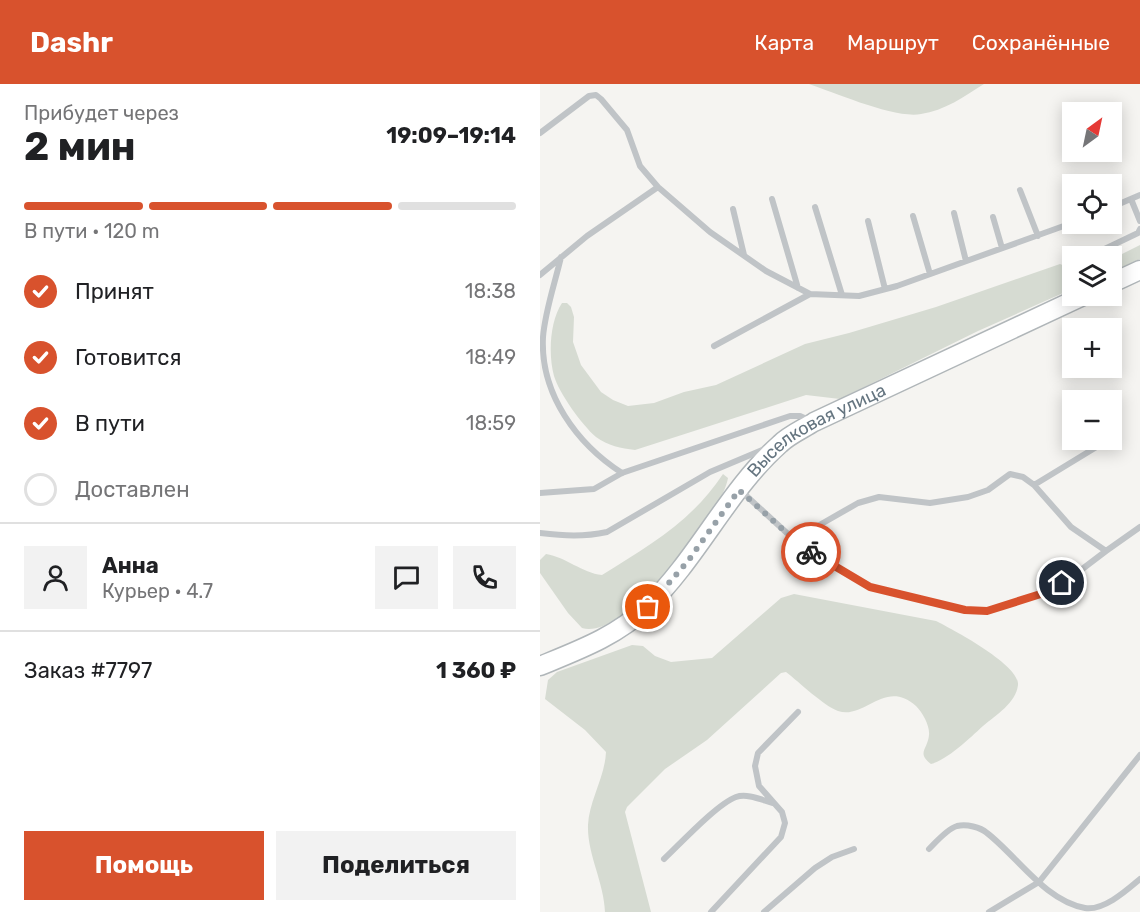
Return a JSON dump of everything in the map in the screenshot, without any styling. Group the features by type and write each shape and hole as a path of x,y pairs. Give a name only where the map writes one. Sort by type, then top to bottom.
{"street":[{"path":"1122,278 1140,270"},
{"name":"Выселковая улица","path":"540,666 601,641 648,607 688,561 759,465 781,442 814,422 1062,306"}],"lane":[{"path":"540,133 589,96 596,95 627,130 640,166 658,187 684,210 766,271 810,294 859,296 930,274 1062,227"},
{"path":"540,275 587,236 658,187"},
{"path":"1020,190 1038,236"},
{"path":"1122,203 1140,195"},
{"path":"772,199 798,288"},
{"path":"1131,199 1140,221"},
{"path":"815,207 842,295"},
{"path":"733,209 744,255"},
{"path":"954,213 966,261"},
{"path":"913,216 930,274"},
{"path":"993,217 1002,248"},
{"path":"868,221 885,289"},
{"path":"1111,246 1138,233 1140,229"},
{"path":"561,257 543,337 543,366 553,398 580,439 600,459 622,473"},
{"path":"714,346 810,294"},
{"path":"540,492 594,489 622,473 790,416 800,416 814,422"},
{"path":"540,533 569,537 607,532 710,472 781,442"},
{"path":"1034,485 1092,450"},
{"path":"800,545 816,526 858,503 879,497 930,503 968,497 988,490 1010,474 1023,477 1034,485 1071,527 1106,551"},
{"path":"739,490 800,545 870,587 965,610 987,611 1047,592 1140,527"},
{"path":"711,912 781,837 785,823 782,812 759,786 755,766 758,753 798,712"},
{"path":"989,912 1039,882 1140,755"},
{"path":"663,859 723,805 737,796 773,803"},
{"path":"928,849 955,826 968,825 986,831 1039,882 1061,898 1086,908 1108,903 1140,879"},
{"path":"764,912 815,868 832,857 854,849"}],"shaded area":[{"path":"809,84 984,84 938,110 910,115 881,109"},
{"path":"1140,245 1140,259 1122,267 1122,254"},
{"path":"1062,265 1062,293 978,331 840,399 806,395 635,450 610,445 590,432 566,400 552,367 553,328 562,303 567,303 571,307 574,317 573,342 581,365 601,392 628,406 654,403 684,392 716,385 805,344 936,307"},
{"path":"723,474 728,478 722,496 709,519 668,572 622,616 600,627 582,628 568,613 540,573 540,560 546,554 602,575 653,543 683,519 711,491"},
{"path":"794,594 936,621 984,648 1008,668 1016,677 1018,685 1014,697 1005,708 965,742 944,758 931,764 924,757 929,735 927,724 919,709 905,699 895,696 857,710 838,711 819,699 786,672 781,673 707,740 665,769 627,807 625,812 651,912 605,912 602,890 590,847 588,825 606,752 585,730 545,699 548,680 557,672 632,645 643,646 655,656 671,662 712,658 781,598"}],"way so far":[{"path":"648,607 688,561 739,490 800,545 811,552"}],"route":[{"path":"811,552 870,587 965,610 987,611 1047,592 1062,583"}]}
